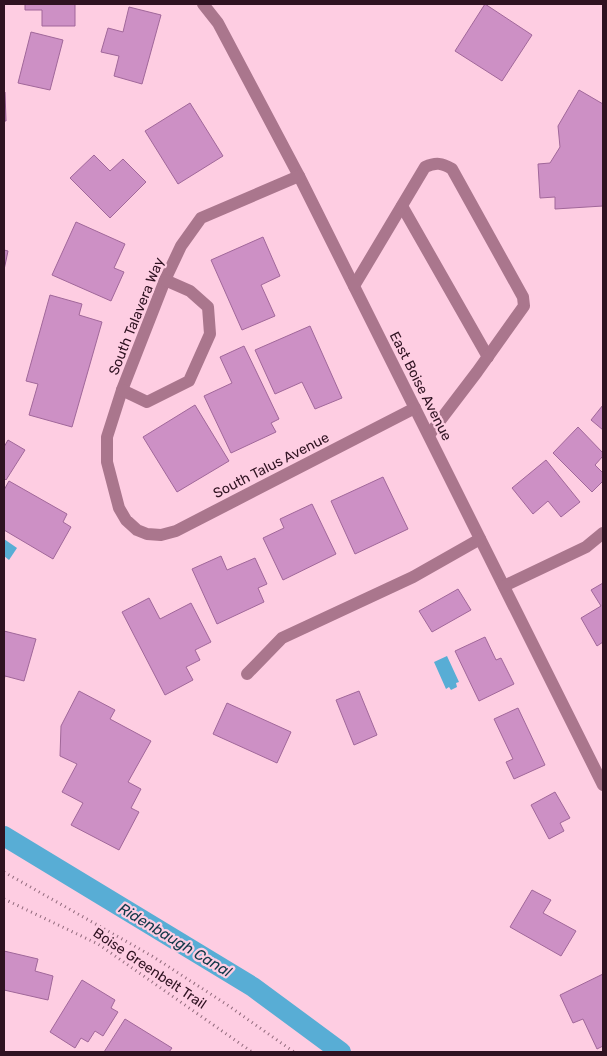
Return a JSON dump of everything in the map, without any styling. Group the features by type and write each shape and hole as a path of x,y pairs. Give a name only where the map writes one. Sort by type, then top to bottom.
{"street":[{"name":"East Boise Avenue","path":"203,4 218,23 299,176 603,785"},
{"path":"354,286 425,167 434,163 444,164 452,169 523,297 524,306 429,435"},
{"name":"South Talavera Way","path":"136,530 126,520 119,508 107,462 107,437 122,390 164,280 181,246 201,218 299,176"},
{"path":"402,206 488,357"},
{"path":"122,390 146,402 189,381 210,334 208,307 190,290 164,280"},
{"name":"South Talus Avenue","path":"136,530 148,534 161,535 176,532 415,408"},
{"path":"504,586 586,547 603,533"},
{"path":"247,674 282,638 413,577 480,539"}],"path":[{"path":"4,872 152,956 226,1004 294,1052"},
{"name":"Boise Greenbelt Trail","path":"4,899 98,944 252,1052"}],"water":[{"path":"4,539 17,548 9,560 4,556"},
{"path":"447,656 459,682 456,683 457,687 451,690 449,687 446,689 434,662"}],"building":[{"path":"25,4 75,4 75,26 42,26 42,10 25,10"},
{"path":"485,4 532,35 502,81 455,51"},
{"path":"129,7 161,15 142,84 114,76 119,56 101,52 108,28 123,32"},
{"path":"31,32 63,40 50,90 18,83"},
{"path":"579,90 603,104 603,206 555,209 555,197 540,198 538,164 550,163 560,147 558,126"},
{"path":"5,92 6,121 4,121"},
{"path":"190,103 223,156 178,184 145,131"},
{"path":"94,155 110,171 123,159 146,182 110,218 70,178"},
{"path":"76,222 125,244 114,268 124,272 111,301 52,275"},
{"path":"263,237 280,276 261,285 275,316 242,330 211,260"},
{"path":"4,250 8,251 4,270"},
{"path":"50,295 82,304 79,315 102,322 72,427 29,415 38,384 26,381"},
{"path":"310,326 342,398 315,409 302,382 275,394 255,350"},
{"path":"244,346 279,419 271,423 276,432 231,453 204,396 232,383 220,357"},
{"path":"195,405 229,461 177,492 143,437"},
{"path":"603,405 603,430 591,420"},
{"path":"578,427 603,453 603,456 595,465 603,473 603,481 592,492 553,453"},
{"path":"8,440 25,450 6,480 4,478 4,447"},
{"path":"546,460 580,502 561,517 548,501 533,514 512,488"},
{"path":"383,477 408,529 355,554 331,501"},
{"path":"9,481 67,514 63,522 71,527 53,559 4,530 4,490"},
{"path":"312,504 336,554 283,580 263,538 284,528 280,519"},
{"path":"221,556 227,570 255,558 267,584 258,588 264,602 217,624 192,569"},
{"path":"603,583 603,642 597,646 581,618 601,606 591,590"},
{"path":"458,589 471,610 432,632 419,611"},
{"path":"149,598 160,619 191,603 211,642 195,650 200,660 186,667 193,680 165,695 122,612"},
{"path":"4,631 36,639 24,681 5,676 4,680"},
{"path":"485,637 496,660 501,658 514,684 479,701 455,651"},
{"path":"79,691 115,710 110,719 151,741 128,782 141,789 131,808 139,812 119,850 71,825 83,803 62,792 77,764 60,756 61,726"},
{"path":"359,691 377,735 354,745 336,700"},
{"path":"227,703 291,732 277,763 213,734"},
{"path":"518,708 545,765 514,779 506,762 513,759 494,719"},
{"path":"555,792 570,818 560,823 564,831 549,839 531,805"},
{"path":"532,890 551,900 543,913 576,931 561,956 510,927"},
{"path":"4,951 38,959 35,971 53,976 48,1000 4,990"},
{"path":"603,974 603,1046 597,1049 583,1019 573,1023 560,995"},
{"path":"82,980 115,1000 111,1008 118,1012 103,1036 95,1031 88,1042 81,1038 75,1048 50,1032"},
{"path":"125,1019 172,1048 169,1052 104,1052"}],"waterway":[{"name":"Ridenbaugh Canal","path":"4,836 253,987 341,1052"}]}
